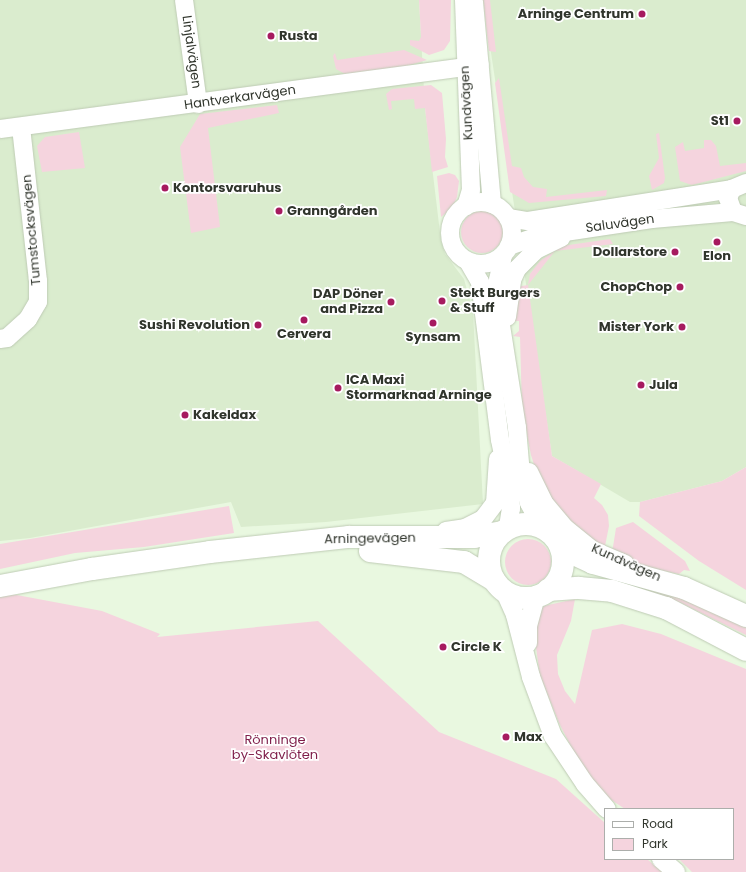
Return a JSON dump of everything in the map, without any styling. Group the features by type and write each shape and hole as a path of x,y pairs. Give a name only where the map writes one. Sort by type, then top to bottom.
{"main road":[{"path":"542,593 561,571 561,548 554,536 542,527 519,524 505,530 494,542 489,554 489,567 499,585 519,597 579,588 612,591 666,608 746,650"},
{"name":"Arningevägen","path":"0,586 92,569 238,549 349,537 474,537 505,530"},
{"path":"561,548 593,563 684,588 746,616"},
{"name":"Arningevägen","path":"238,549 350,549 406,554 464,562 499,585"}],"street":[{"name":"Linjalvägen","path":"184,0 198,104"},
{"name":"Kundvägen","path":"464,0 492,204"},
{"name":"Kundvägen","path":"466,206 471,190 474,0"},
{"name":"Hantverkarvägen","path":"0,130 472,67"},
{"name":"Tumstocksvägen","path":"0,339 7,338 28,319 38,302 38,281 21,127"},
{"name":"Saluvägen","path":"739,186 728,203 740,214"},
{"name":"Saluvägen","path":"508,218 528,220 739,186"},
{"path":"470,263 487,264 506,251 512,236 508,218 492,204 480,202 466,206 454,217 449,232 453,248 470,263 480,282 500,440 512,508 505,530"},
{"name":"Saluvägen","path":"506,251 538,236 652,219 740,214"},
{"name":"Kundvägen","path":"505,348 512,280 518,269 536,250 554,240 586,229"},
{"name":"Kundvägen","path":"506,251 498,280 497,300 520,454 521,475 529,503 542,527"},
{"path":"412,538 465,528 484,519 495,503 500,440"},
{"name":"Kundvägen","path":"520,454 544,503 556,520 573,536 592,550 684,588"},
{"path":"499,585 516,615 529,660"},
{"path":"542,593 528,626 531,677 554,736 584,784 606,808"},
{"path":"662,860 676,872"}],"shaded area":[{"path":"0,0 419,0 425,108 441,241 445,254 464,279 473,312 483,504 326,522 241,527 231,502 30,538 0,541"},
{"name":"Arninge Centrum","path":"483,0 746,0 746,467 722,481 640,502 630,502 552,456"}],"green space":[{"path":"419,0 451,0 450,41 444,50 429,55 410,45 410,40 419,41 421,37"},
{"path":"483,0 490,0 496,52 489,51"},
{"path":"404,50 427,60 403,67 345,74 336,69 333,56 335,53 337,60"},
{"path":"499,78 512,166 521,168 524,177 533,187 547,189 546,197 607,190 606,196 529,203 510,192 495,83"},
{"path":"431,85 442,93 446,139 445,157 448,167 432,172 425,108 415,109 414,99 391,101 392,109 389,110 386,94 392,89"},
{"path":"277,105 279,113 208,128 220,227 191,233 180,147 200,114"},
{"path":"79,132 85,168 42,172 37,146 45,137"},
{"path":"659,133 665,178 664,183 652,190 649,176 659,158 656,134"},
{"path":"704,140 711,140 716,146 720,166 746,163 746,171 692,185 680,181 675,147 683,142 685,151 704,148"},
{"path":"449,173 455,175 459,181 457,197 452,208 441,217 437,176"},
{"path":"478,211 486,211 494,214 500,220 503,232 500,244 494,250 486,253 478,253 470,250 464,244 461,236 461,228 464,220 470,214"},
{"path":"610,239 613,244 555,251 528,285 530,274 540,261 562,246"},
{"path":"528,285 552,456 601,484 594,498 602,505 608,515 609,526 604,551 582,539 540,484 531,455 522,410 520,337 513,336 519,331 519,321 514,321 516,287"},
{"path":"746,467 746,590 699,561 639,516 640,502 722,481"},
{"path":"229,506 234,533 144,547 75,553 0,569 0,544"},
{"path":"633,522 685,561 690,571 684,570 679,574 648,568 612,553 616,528"},
{"path":"523,539 533,539 541,543 547,549 551,557 551,567 547,575 541,581 533,585 523,585 515,581 509,575 505,567 505,557 509,549 515,543"},
{"path":"616,575 685,598 746,628 746,635 681,603 641,589 614,583"},
{"name":"Rönninge by-Skavlöten","path":"6,593 102,611 160,634 157,637 318,621 439,732 556,779 604,822 604,860 648,860 662,872 0,872 0,595"},
{"path":"575,599 571,621 557,655 558,674 565,691 575,704 592,630 622,624 661,634 746,669 746,872 692,872 680,860 734,860 734,808 624,808 607,797 581,766 559,723 540,676 534,633 536,616 544,606"}],"place":[{"name":"Arninge Centrum","path":"642,14"},
{"name":"Rusta","path":"271,36"},
{"name":"St1","path":"737,121"},
{"name":"Kontorsvaruhus","path":"165,188"},
{"name":"Granngården","path":"279,211"},
{"name":"Elon","path":"717,242"},
{"name":"Dollarstore","path":"675,252"},
{"name":"ChopChop","path":"680,287"},
{"name":"Stekt Burgers & Stuff","path":"442,301"},
{"name":"DAP Döner and Pizza","path":"391,302"},
{"name":"Cervera","path":"304,320"},
{"name":"Synsam","path":"433,323"},
{"name":"Sushi Revolution","path":"258,325"},
{"name":"Mister York","path":"682,327"},
{"name":"Jula","path":"641,385"},
{"name":"ICA Maxi Stormarknad Arninge","path":"338,388"},
{"name":"Kakeldax","path":"185,415"},
{"name":"Circle K","path":"443,647"},
{"name":"Max","path":"506,737"}]}
